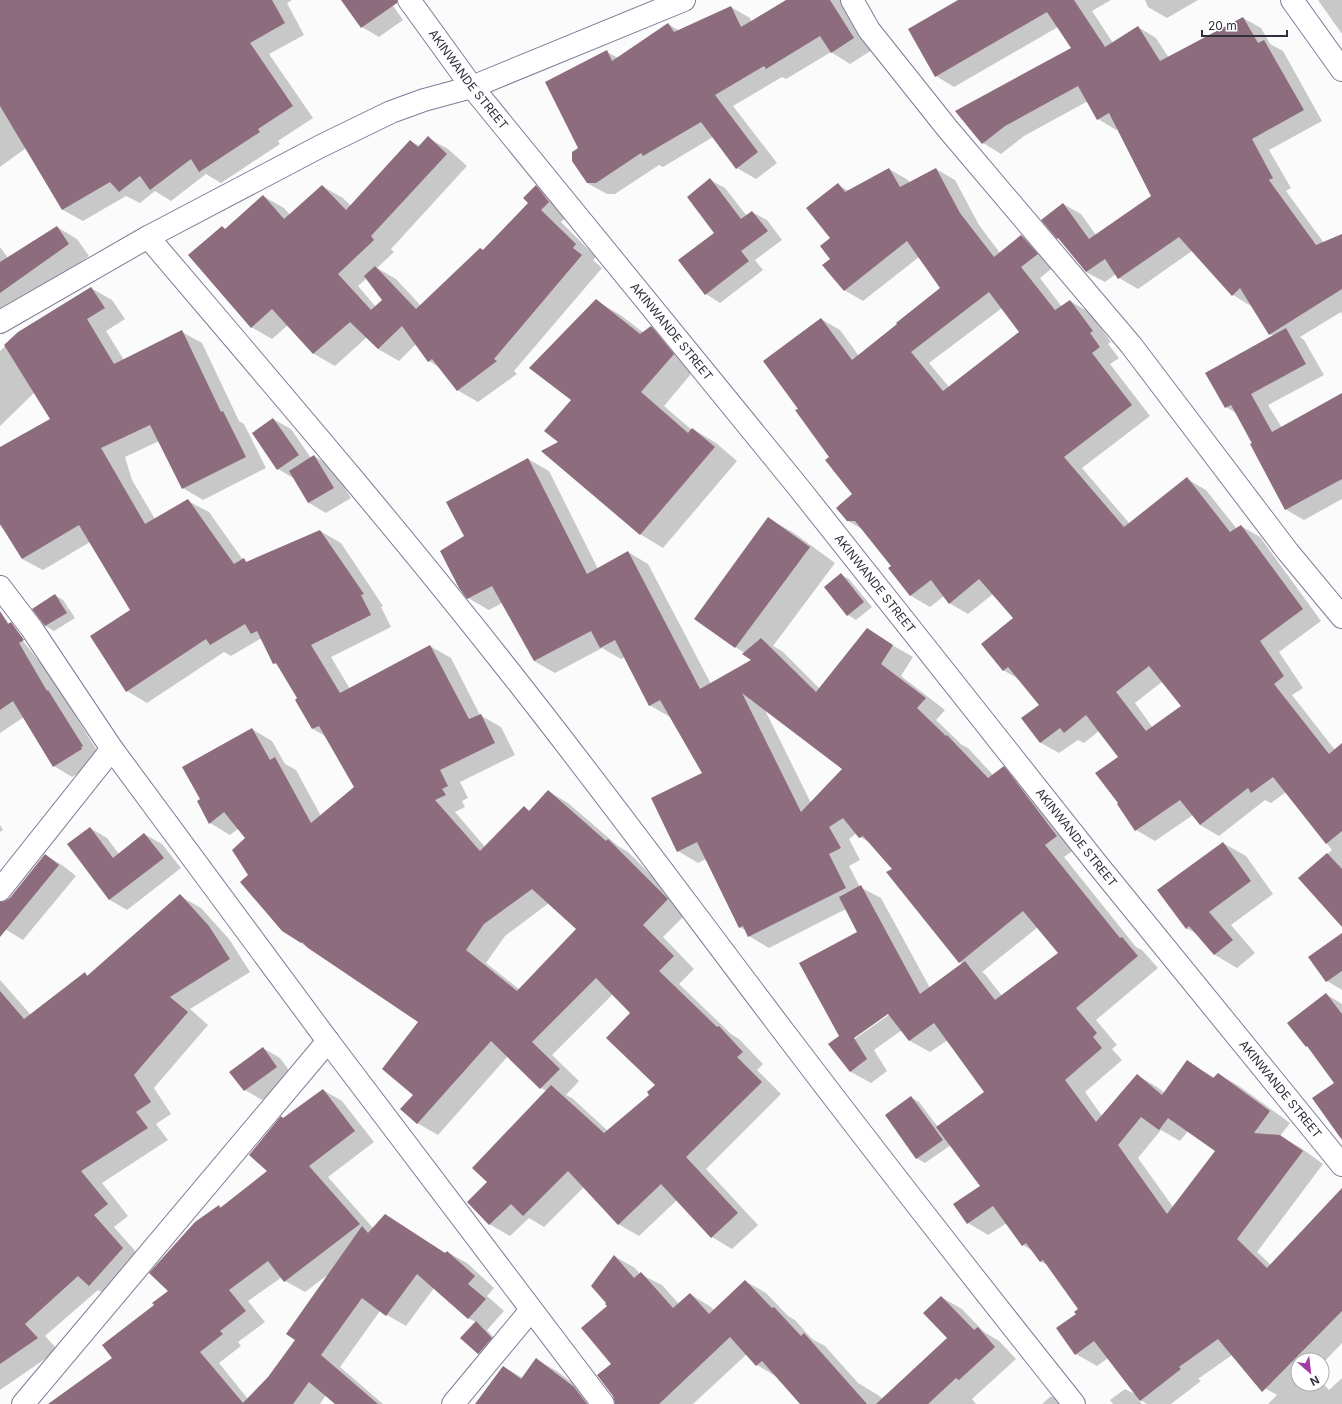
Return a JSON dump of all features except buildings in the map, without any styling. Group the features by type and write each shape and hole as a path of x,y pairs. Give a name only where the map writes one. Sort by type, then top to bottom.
{"street":[{"name":"AKINWANDE STREET","path":"409,0 472,87 794,482 1097,864 1342,1165"},
{"path":"0,322 148,237 321,146 391,112 424,100 472,87 684,0"},
{"path":"852,0 869,30 947,128 1131,345 1288,552 1342,617"},
{"path":"1292,0 1342,70"},
{"path":"148,237 362,489 498,657 972,1276 1074,1404"},
{"path":"0,587 32,629 112,749 328,1041 603,1404"},
{"path":"0,890 112,749"},
{"path":"23,1404 328,1041"},
{"path":"453,1404 531,1310"}]}
